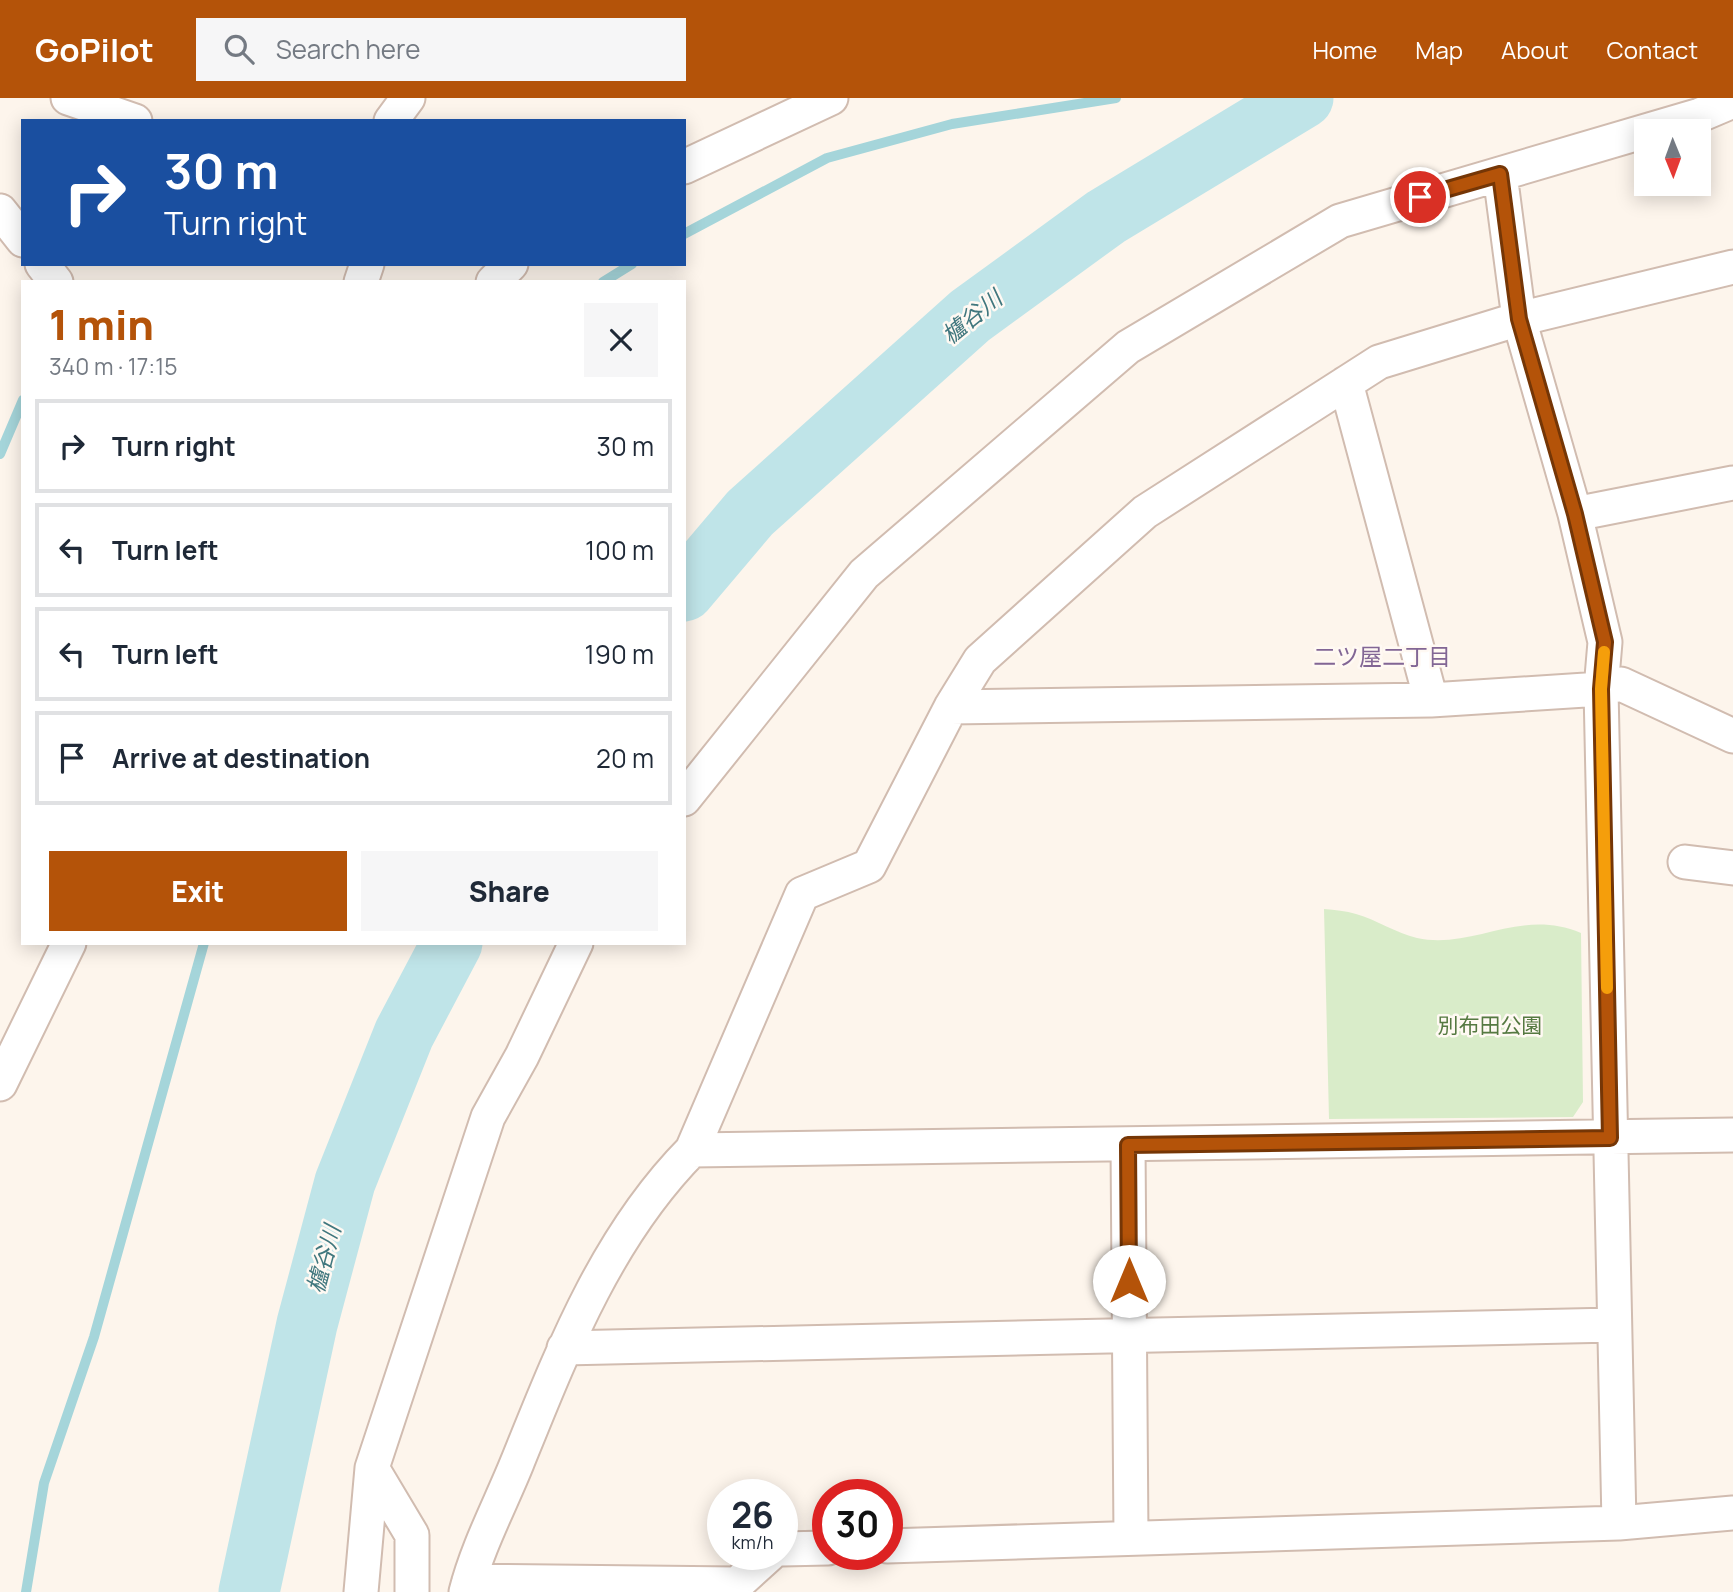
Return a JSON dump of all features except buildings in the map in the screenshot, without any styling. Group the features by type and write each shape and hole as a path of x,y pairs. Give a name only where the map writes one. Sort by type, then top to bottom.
{"street":[{"path":"68,98 129,119"},
{"path":"392,119 408,98"},
{"path":"686,166 831,98"},
{"path":"686,796 864,574 1128,348 1339,220 1700,115 1733,101"},
{"path":"1500,174 1519,319 1575,514 1605,642 1601,689 1619,1523"},
{"path":"0,211 21,237"},
{"path":"495,280 509,266"},
{"path":"752,1570 737,1584 467,1587 564,1348 603,1267 672,1170 692,1150 802,894 869,866 951,707 980,660 1145,512 1378,362 1519,319 1733,267"},
{"path":"1346,383 1431,700"},
{"path":"1575,514 1733,483"},
{"path":"951,707 1431,700 1601,689 1621,684 1733,736"},
{"path":"1685,862 1733,868"},
{"path":"0,1084 68,945"},
{"path":"361,1592 372,1468 488,1117 522,1056 575,945"},
{"path":"692,1150 1733,1135"},
{"path":"1128,1145 1131,1538"},
{"path":"564,1348 1614,1325"},
{"path":"372,1468 412,1535 412,1592"},
{"path":"903,1545 1619,1523 1733,1513"}],"green space":[{"name":"別布田公園","path":"1324,909 1356,914 1409,936 1438,940 1458,939 1517,926 1559,926 1581,933 1583,1102 1573,1117 1329,1119"}],"waterway":[{"path":"686,233 827,158 952,124 1116,98"},
{"name":"櫨谷川","path":"686,589 750,513 970,316 1106,217 1303,98"},
{"path":"606,280 629,266"},
{"path":"0,454 21,405"},
{"path":"26,1592 44,1483 94,1337 203,945"},
{"name":"櫨谷川","path":"249,1592 307,1324 345,1182 404,1034 451,945"}],"slow traffic":[{"path":"1604,652 1601,689 1607,988"}],"district":[{"name":"二ツ屋二丁目","path":"1382,657"}],"route":[{"path":"1129,1281 1128,1145 1610,1138 1601,689 1605,642 1575,514 1519,319 1500,174 1420,197"}]}
